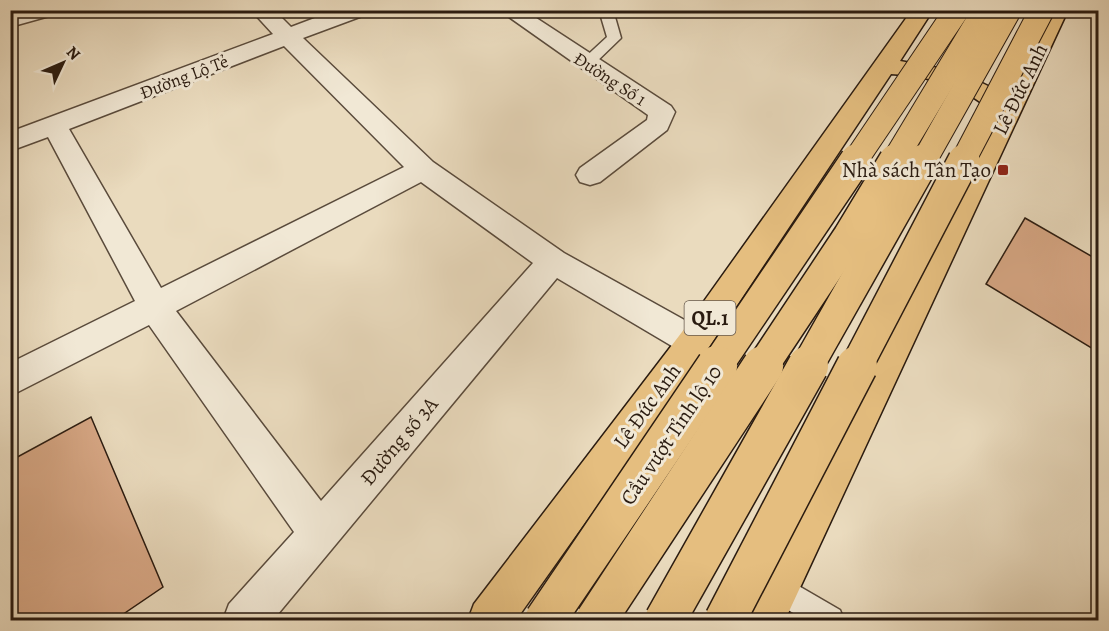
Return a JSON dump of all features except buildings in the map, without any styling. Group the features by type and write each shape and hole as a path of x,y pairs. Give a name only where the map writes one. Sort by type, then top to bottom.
{"highway":[{"name":"Lê Đức Anh","path":"490,621 694,342 923,10"},
{"name":"Cầu vượt Tỉnh lộ 10","path":"545,621 957,10"},
{"name":"Cầu vượt Tỉnh lộ 10","path":"596,621 849,236 985,10"},
{"path":"665,621 1009,10"},
{"path":"725,621 1042,10"},
{"name":"Lê Đức Anh","path":"762,621 1010,112 1057,10"},
{"path":"884,67 925,69 961,79 993,96 1010,112"}],"street":[{"path":"10,21 45,10"},
{"path":"261,10 423,169 553,261 694,342"},
{"name":"Đường Lộ Tẻ","path":"10,142 55,127 357,10"},
{"name":"Đường Số 1","path":"509,10 586,64 662,112 658,124 590,175"},
{"path":"55,127 156,309 320,534"},
{"path":"10,381 156,309 423,169"},
{"name":"Đường số 3A","path":"245,621 553,261"}],"lane":[{"path":"586,64 614,38 606,10"},
{"path":"778,588 830,621"}],"place":[{"name":"Nhà sách Tân Tạo","path":"1003,170"}]}
